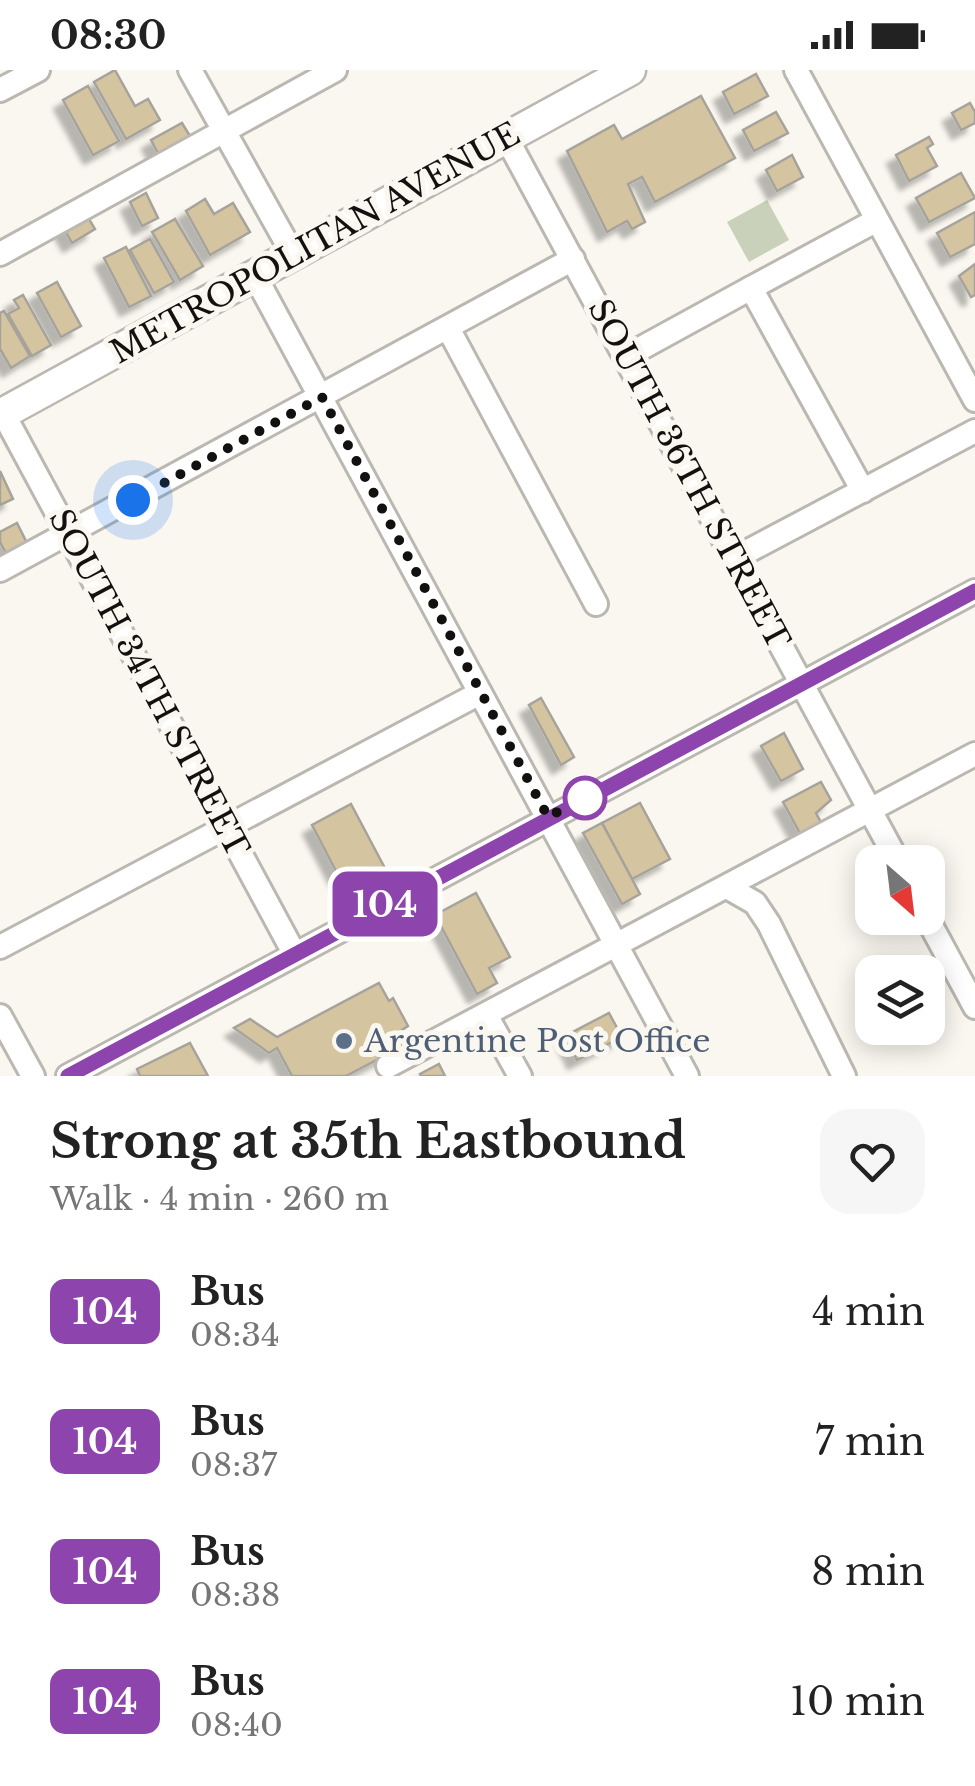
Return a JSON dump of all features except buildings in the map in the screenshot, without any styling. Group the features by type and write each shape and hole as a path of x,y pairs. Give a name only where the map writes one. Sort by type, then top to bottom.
{"main road":[{"name":"METROPOLITAN AVENUE","path":"2,414 630,70"}],"street":[{"path":"0,90 38,70"},
{"path":"190,70 294,256"},
{"path":"0,254 335,70"},
{"path":"796,70 975,400"},
{"name":"SOUTH 36TH STREET","path":"507,138 889,845"},
{"path":"625,357 877,220"},
{"path":"0,570 573,259"},
{"path":"255,276 686,1076"},
{"path":"751,288 863,490"},
{"path":"448,328 596,604"},
{"name":"SOUTH 34TH STREET","path":"2,414 294,953"},
{"path":"735,558 975,431"},
{"path":"68,1076 975,590"},
{"path":"0,948 480,693"},
{"path":"388,1066 975,754"},
{"path":"727,886 755,903 769,924 844,1076"},
{"path":"936,935 975,1007"},
{"path":"486,1014 520,1076"},
{"path":"0,1016 33,1076"}],"green space":[{"path":"767,200 789,240 749,262 727,222"}],"bus line":[{"name":"104","path":"68,1076 975,591"}],"place":[{"name":"Argentine Post Office","path":"344,1041"}],"route":[{"path":"133,500 322,397 548,817 599,790 585,798"}]}
